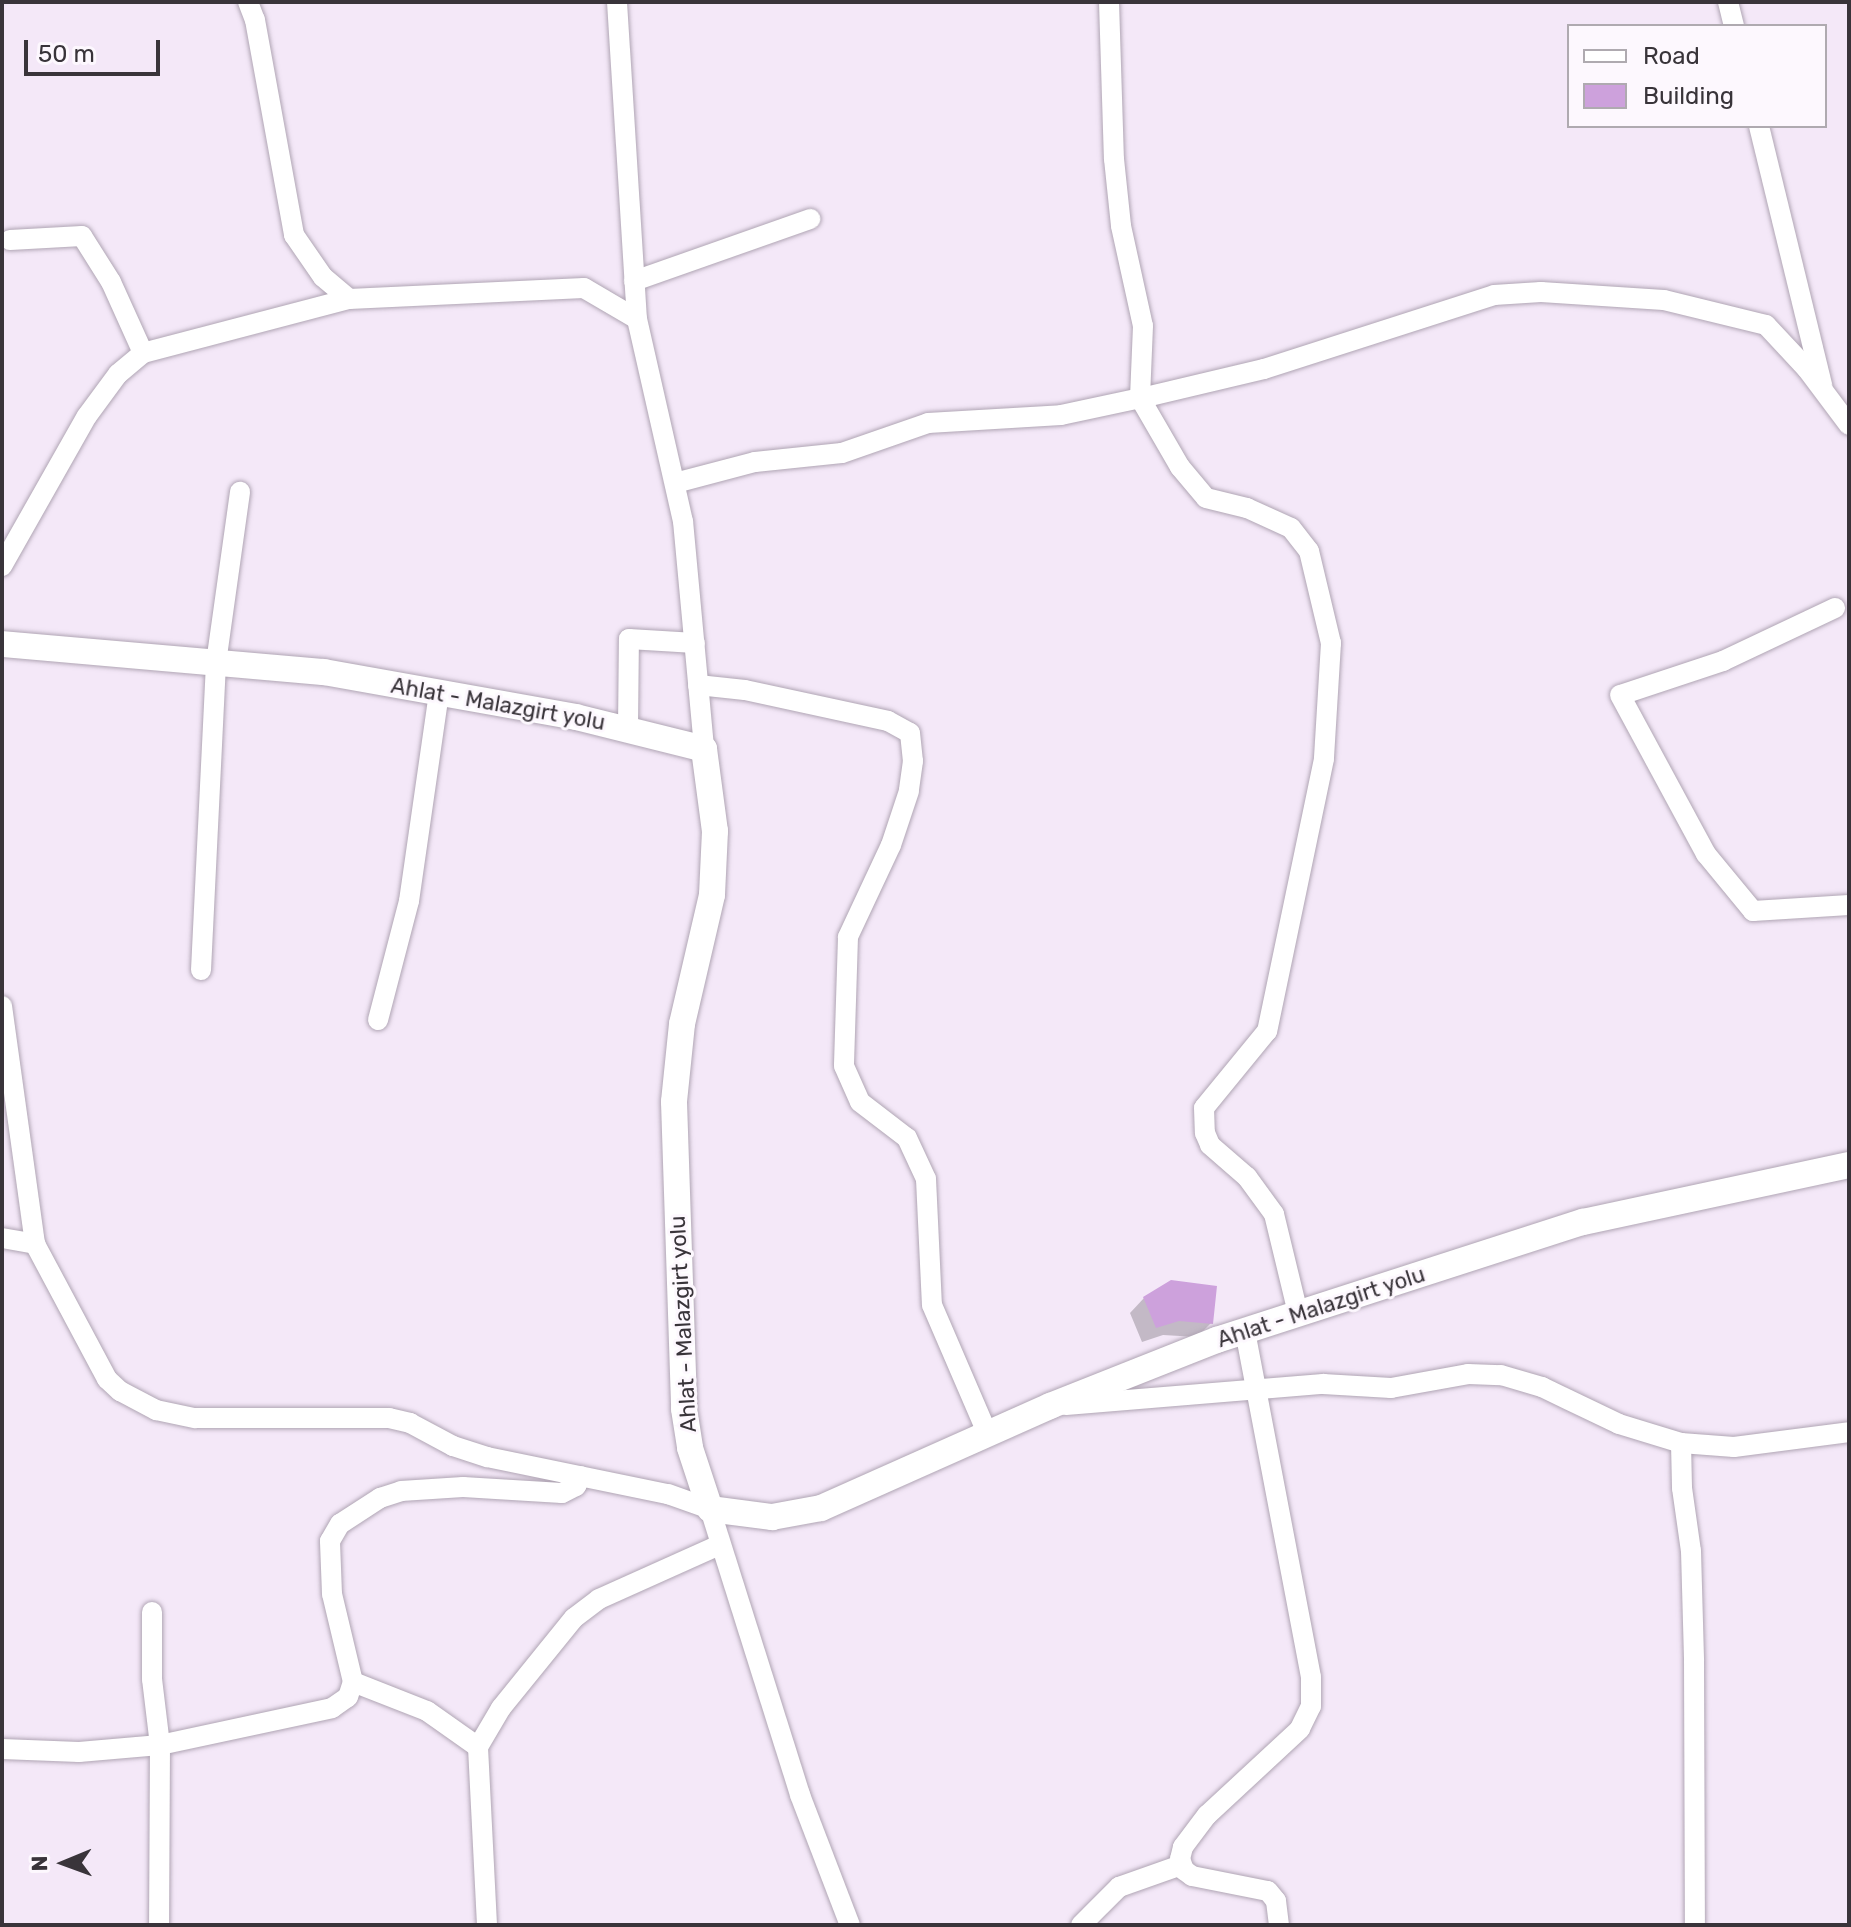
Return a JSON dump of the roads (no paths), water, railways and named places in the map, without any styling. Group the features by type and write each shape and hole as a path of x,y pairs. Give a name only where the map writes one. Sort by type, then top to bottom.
{"main road":[{"name":"Ahlat - Malazgirt yolu","path":"2,644 324,672 628,728 704,749 715,831 712,895 682,1024 674,1102 684,1409 690,1448 710,1509 772,1517 800,1514 1159,1361 1298,1313 1583,1222 1849,1165"}],"street":[{"path":"248,2 255,20 294,235 323,277 349,299"},
{"path":"617,2 637,319 683,521 704,749"},
{"path":"1109,2 1114,159 1121,226 1143,326 1140,398 1180,467 1206,498 1247,508 1291,528 1309,551 1331,643 1324,759 1267,1031 1204,1108 1205,1133 1210,1145 1247,1177 1274,1214 1298,1313"},
{"path":"1728,2 1734,24"},
{"path":"1759,128 1824,392"},
{"path":"634,281 810,219"},
{"path":"10,240 82,236 111,282 143,353"},
{"path":"2,566 87,416 118,374 143,353 349,299 584,288 637,319"},
{"path":"675,483 755,462 842,453 928,423 1061,415 1140,398 1264,369 1494,295 1541,292 1664,300 1766,325 1849,425"},
{"path":"201,970 216,663 240,492"},
{"path":"1835,608 1723,661 1620,695 1706,854 1753,911 1849,905"},
{"path":"628,728 629,639 695,643"},
{"path":"698,685 745,690 888,721 910,733 913,761 909,791 891,845 848,937 844,1066 860,1102 907,1138 926,1179 932,1305 988,1435"},
{"path":"378,1020 409,901 439,693"},
{"path":"2,1006 35,1244 107,1379 136,1401 156,1410 195,1418 389,1418 410,1423 453,1446 487,1457 668,1494 710,1509 800,1795 850,1925"},
{"path":"2,1238 35,1244"},
{"path":"1181,1865 1183,1847 1207,1815 1300,1729 1311,1706 1311,1677 1285,1552 1259,1391 1245,1331"},
{"path":"1050,1406 1323,1384 1391,1388 1468,1374 1501,1375 1542,1387 1619,1424 1681,1443 1734,1447 1849,1432"},
{"path":"1681,1443 1694,1645 1695,1925"},
{"path":"2,1749 79,1752 160,1745 332,1708 348,1697 353,1682 337,1623 328,1553 330,1541 340,1524 380,1498 401,1491 463,1487 562,1493 576,1486 581,1476"},
{"path":"487,1925 478,1747 501,1708 564,1627 584,1609 719,1545"},
{"path":"152,1612 152,1679 160,1745 159,1925"},
{"path":"353,1682 427,1711 478,1747"},
{"path":"1081,1925 1119,1887 1181,1865"},
{"path":"1181,1865 1192,1876 1268,1891 1276,1901 1279,1925"}]}
